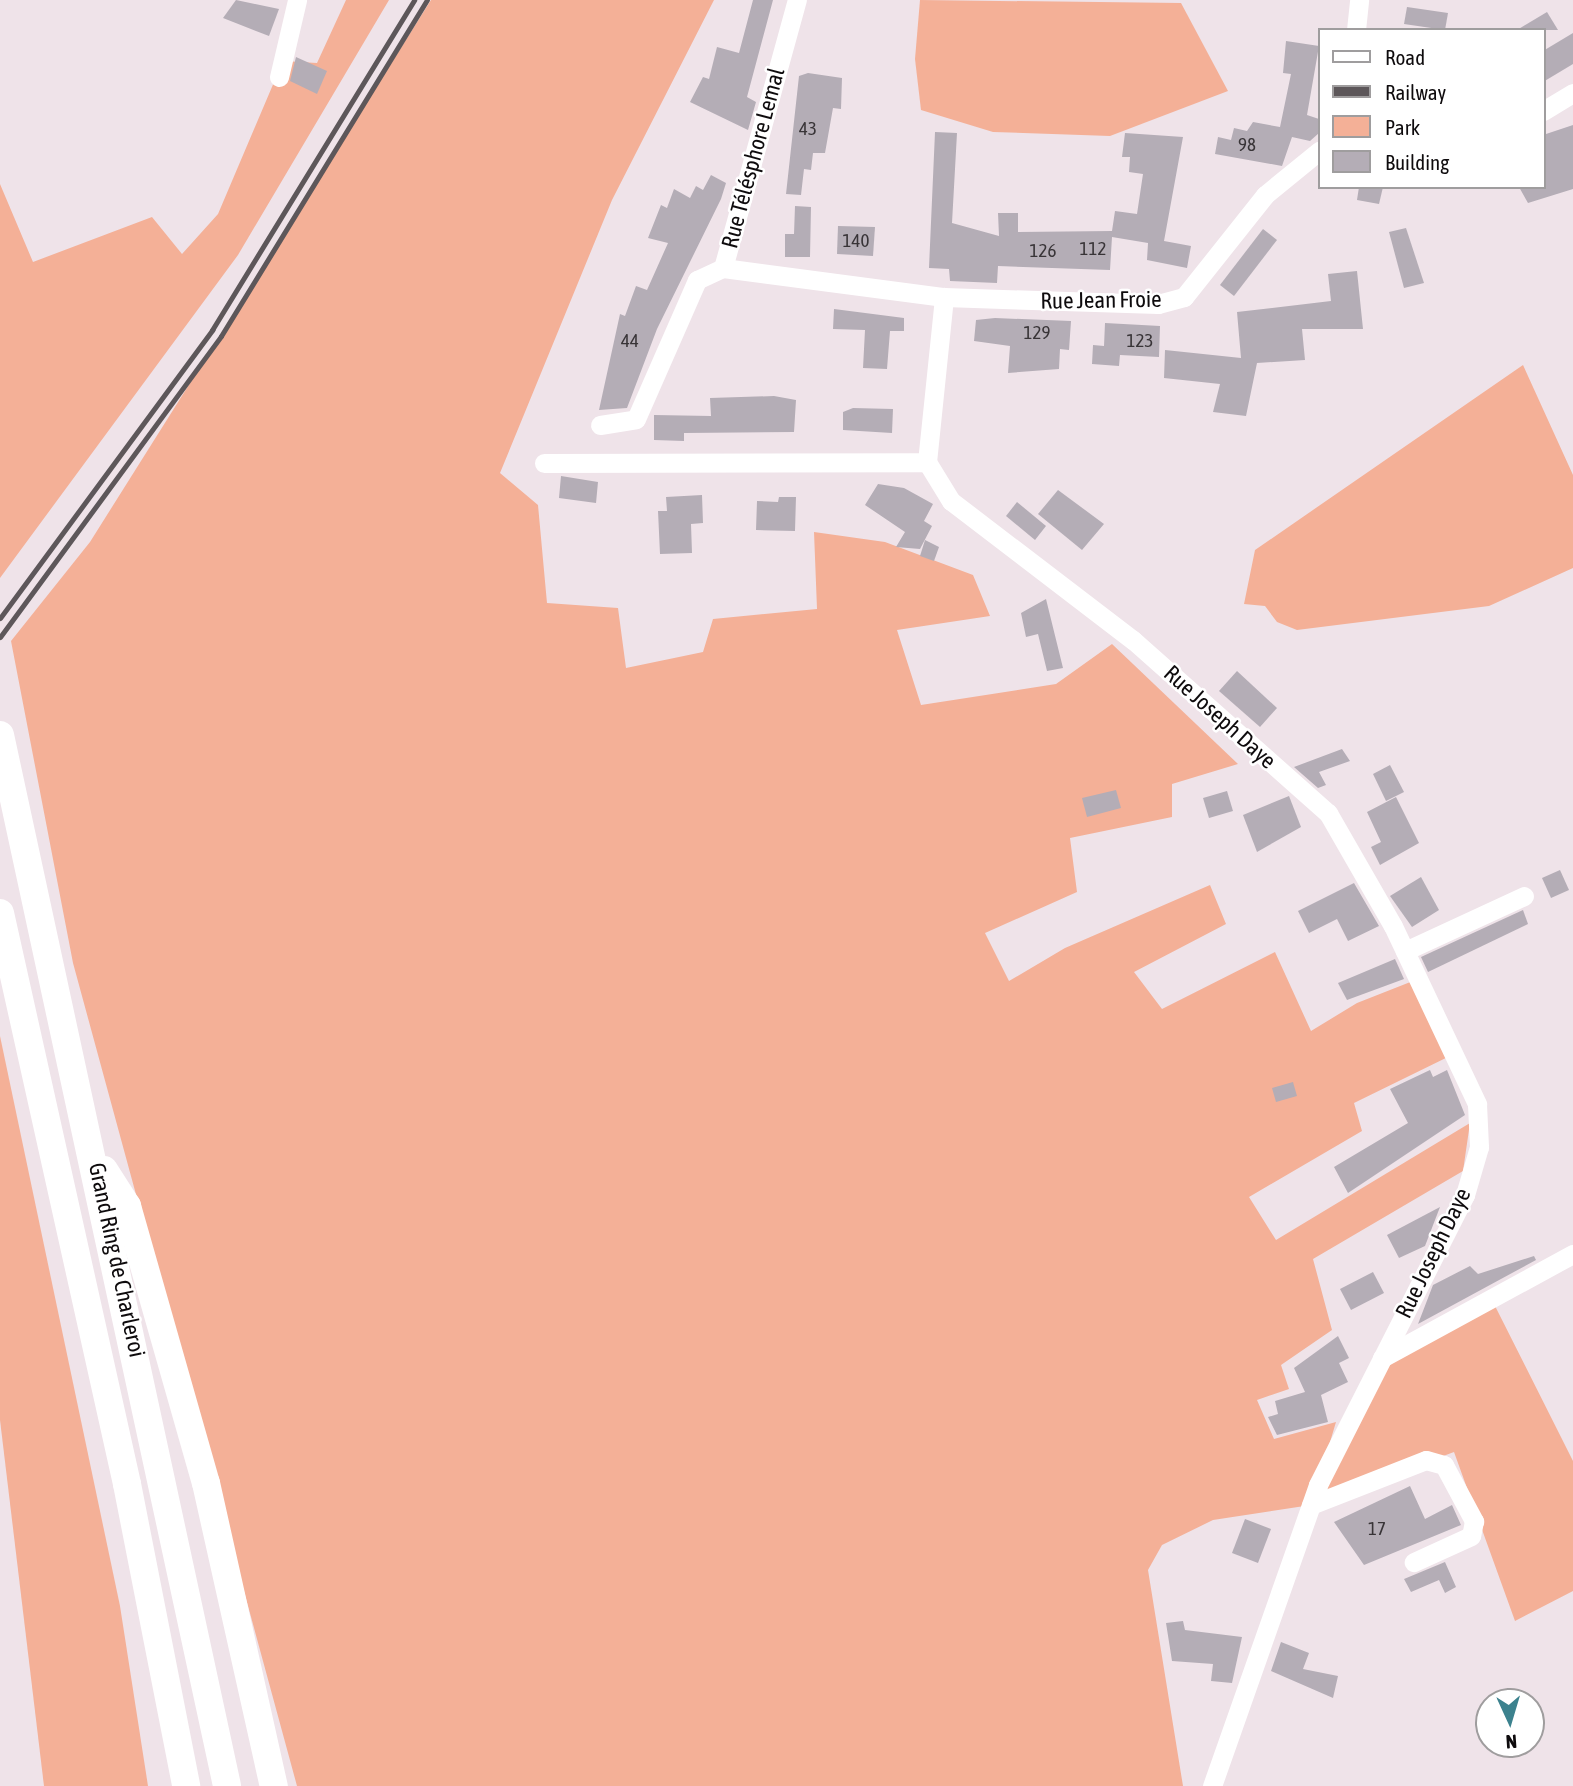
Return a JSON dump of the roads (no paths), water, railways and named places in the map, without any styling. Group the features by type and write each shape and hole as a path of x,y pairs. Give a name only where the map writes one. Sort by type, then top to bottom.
{"highway":[{"name":"Grand Ring de Charleroi","path":"0,735 93,1152 227,1786"},
{"name":"Grand Ring de Charleroi","path":"0,913 127,1484 186,1786"},
{"path":"93,1152 127,1206 169,1352 233,1593 274,1786"}],"street":[{"path":"279,77 297,0"},
{"name":"Rue Télésphore Lemal","path":"600,425 636,419 697,280 723,268 797,0"},
{"path":"1356,28 1359,0"},
{"path":"1545,110 1573,93"},
{"name":"Rue Jean Froie","path":"723,268 944,297 1158,304 1184,297 1265,195 1318,151"},
{"path":"544,463 928,462 944,297"},
{"name":"Rue Joseph Daye","path":"928,462 951,501 1133,640 1328,813 1405,951 1476,1104 1479,1147 1465,1195 1311,1506 1212,1786"},
{"path":"1405,951 1524,896"},
{"path":"1382,1358 1573,1254"},
{"path":"1311,1506 1426,1460 1444,1465 1474,1521 1471,1536 1414,1562"}],"railway":[{"path":"0,618 212,330 414,0"},
{"path":"0,637 221,336 427,0"}]}
